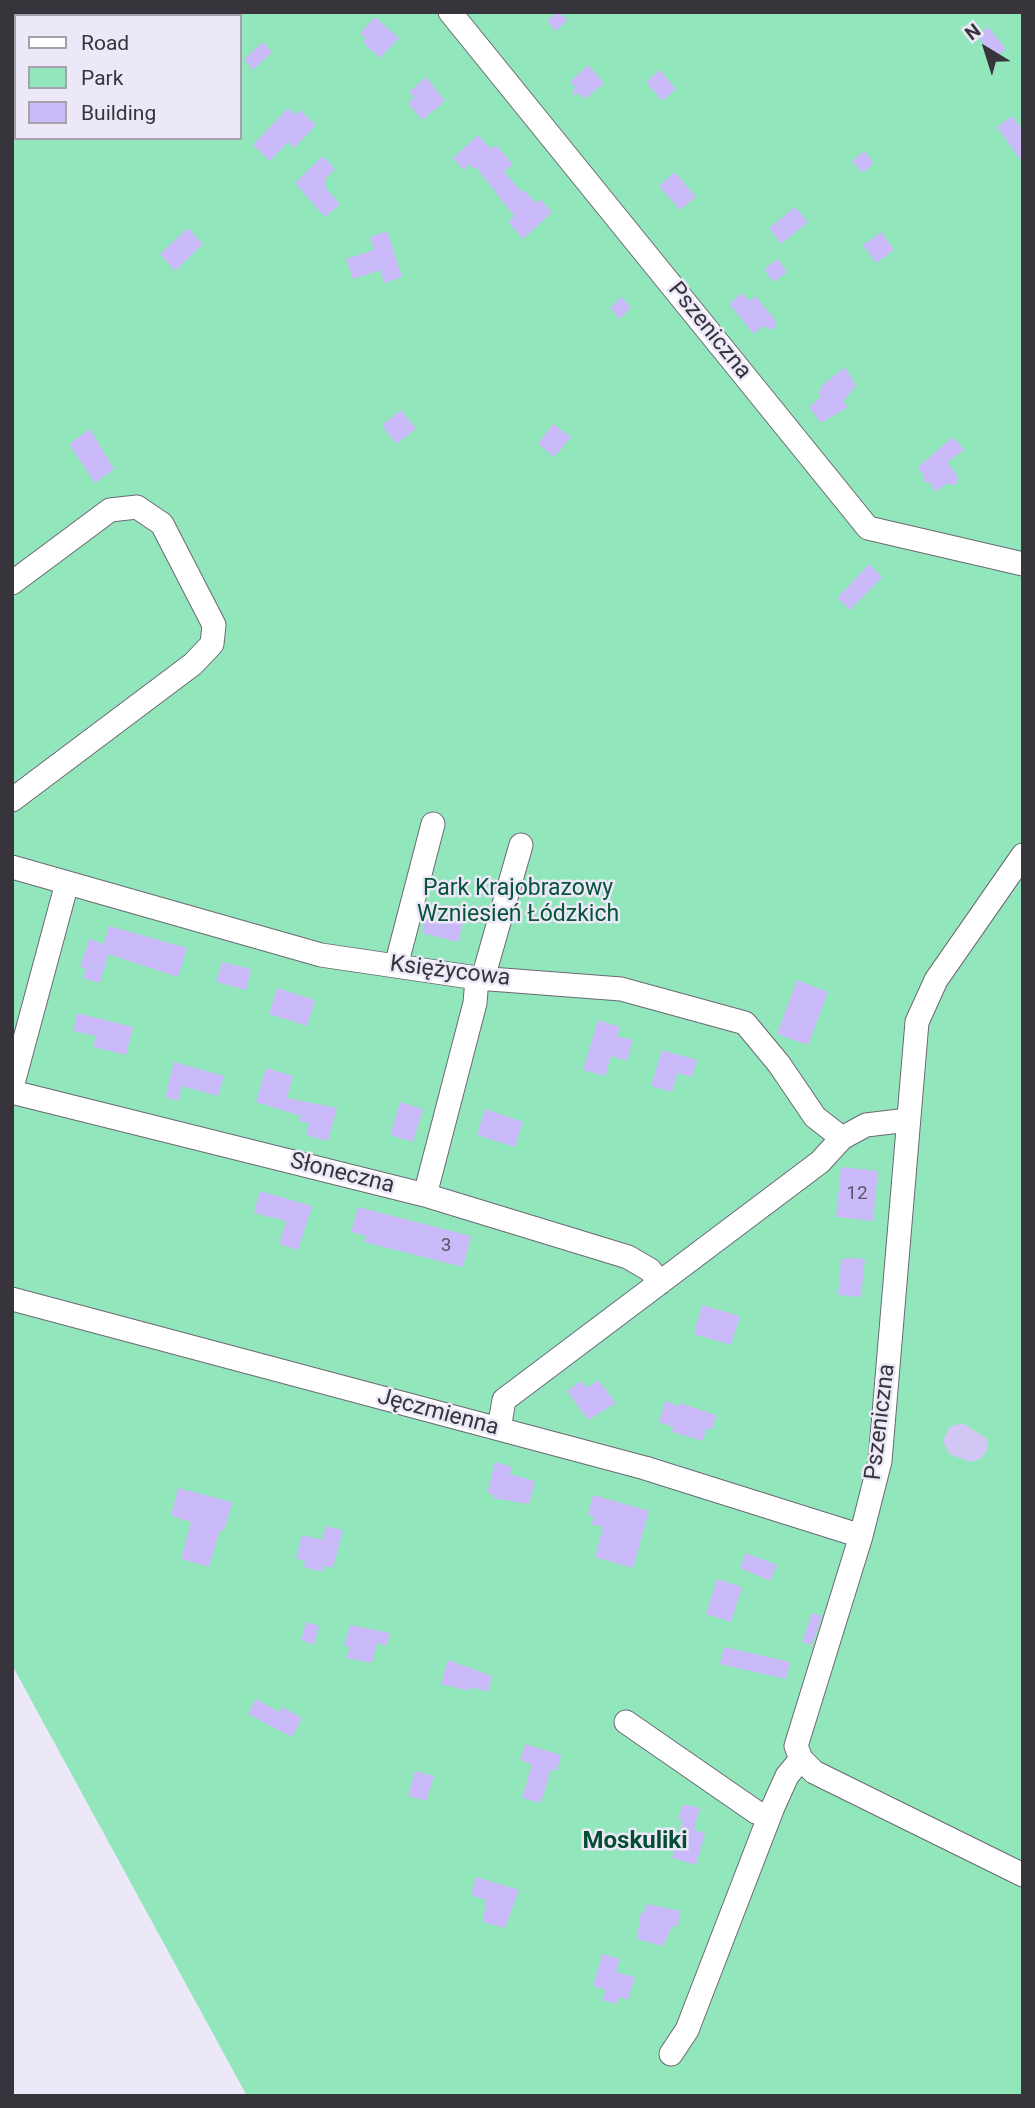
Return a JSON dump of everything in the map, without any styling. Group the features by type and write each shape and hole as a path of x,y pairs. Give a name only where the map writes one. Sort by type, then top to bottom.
{"street":[{"name":"Pszeniczna","path":"450,12 868,527 1023,564"},
{"path":"12,583 110,510 137,507 162,524 214,625 212,644 193,664 12,800"},
{"path":"396,966 433,824"},
{"path":"425,1195 480,978 521,845"},
{"name":"Pszeniczna","path":"801,1759 796,1746 799,1729 861,1536 880,1461 917,1022 936,980 1023,855"},
{"name":"Księżycowa","path":"12,867 321,955 480,978 621,989 745,1023 816,1117 842,1138"},
{"path":"12,1089 66,883"},
{"name":"Słoneczna","path":"12,1089 425,1195 628,1257 650,1270 660,1283"},
{"path":"499,1429 504,1400 820,1162 842,1138 866,1125 908,1120"},
{"name":"Jęczmienna","path":"12,1299 645,1468 861,1536"},
{"path":"626,1722 756,1812 769,1817"},
{"path":"671,2054 687,2031 787,1776 801,1759 814,1772 1023,1875"}],"green space":[{"name":"Park Krajobrazowy Wzniesień Łódzkich","path":"12,12 1023,12 1023,2096 247,2096 12,1665"}],"shaded area":[{"path":"963,1423 987,1439 988,1448 982,1458 971,1462 949,1454 943,1441 949,1427"}],"building":[{"path":"557,12 568,20 556,31 547,21"},
{"path":"375,17 399,38 380,58 363,42 366,39 360,33"},
{"path":"988,27 1006,49 995,58 977,36"},
{"path":"263,42 272,52 253,70 244,59"},
{"path":"588,65 604,83 585,99 580,94 572,95 575,87 570,82"},
{"path":"660,70 676,89 662,101 646,82"},
{"path":"426,77 445,101 422,120 408,103 414,98 409,92"},
{"path":"288,108 296,115 300,110 316,125 294,148 288,142 270,161 253,145"},
{"path":"1012,116 1023,130 1023,163 997,127"},
{"path":"478,135 491,149 496,145 513,164 504,172 522,192 524,190 536,203 540,199 552,212 523,239 508,222 514,216 476,167 474,169 469,164 464,170 453,158"},
{"path":"864,151 874,163 863,173 852,161"},
{"path":"323,156 335,169 326,178 326,189 340,204 325,217 295,183"},
{"path":"675,172 696,197 680,210 659,186"},
{"path":"795,207 808,222 781,244 769,228"},
{"path":"188,228 203,244 175,271 160,254"},
{"path":"387,231 402,277 384,283 380,270 353,279 346,259 374,250 370,237"},
{"path":"881,232 894,250 876,263 863,245"},
{"path":"778,259 787,272 773,282 764,269"},
{"path":"742,293 749,301 755,296 776,321 774,330 763,326 754,334 729,304"},
{"path":"621,297 631,307 620,319 610,308"},
{"path":"845,367 856,386 843,401 848,407 821,423 809,407 821,397 818,392 823,388 821,386"},
{"path":"401,410 416,429 396,444 382,425"},
{"path":"553,424 571,437 554,457 538,444"},
{"path":"90,429 114,469 95,483 69,444"},
{"path":"953,437 964,450 947,462 958,476 956,485 945,484 936,492 929,482 923,482 924,476 918,467"},
{"path":"869,564 882,577 850,610 837,598"},
{"path":"428,911 464,920 458,942 422,933"},
{"path":"109,926 187,948 178,977 108,954 100,983 83,978 86,969 80,967 89,939 104,944"},
{"path":"222,962 251,969 246,990 216,982"},
{"path":"797,980 828,992 808,1045 777,1034"},
{"path":"277,988 315,1000 307,1026 269,1014"},
{"path":"77,1013 133,1027 126,1055 93,1047 96,1036 73,1031"},
{"path":"598,1020 620,1027 617,1036 633,1040 627,1061 611,1056 605,1076 583,1070"},
{"path":"662,1050 697,1060 692,1077 677,1073 672,1092 651,1086"},
{"path":"174,1062 224,1076 218,1096 182,1086 178,1101 165,1097"},
{"path":"266,1068 293,1076 287,1098 337,1108 328,1141 306,1135 309,1123 299,1121 301,1116 256,1102"},
{"path":"400,1102 423,1109 413,1142 390,1135"},
{"path":"485,1109 523,1122 515,1147 477,1135"},
{"path":"841,1167 878,1171 873,1221 836,1217"},
{"path":"260,1191 312,1206 298,1250 279,1244 286,1221 254,1213"},
{"path":"358,1207 471,1236 463,1267 364,1242 366,1236 351,1232"},
{"path":"841,1259 865,1259 861,1297 838,1295"},
{"path":"702,1305 740,1316 731,1345 694,1334"},
{"path":"598,1380 616,1403 588,1420 567,1391 581,1381 587,1388"},
{"path":"665,1401 716,1415 712,1430 706,1428 703,1441 672,1432 673,1427 659,1422"},
{"path":"495,1462 512,1467 510,1474 535,1481 529,1504 493,1498 494,1495 487,1493"},
{"path":"178,1488 232,1502 224,1531 220,1530 209,1567 181,1559 191,1522 171,1516"},
{"path":"593,1495 649,1511 633,1568 595,1557 603,1527 591,1524 594,1517 588,1515"},
{"path":"326,1526 343,1530 333,1568 324,1566 322,1572 304,1567 305,1561 296,1558 302,1535 322,1540"},
{"path":"746,1553 777,1565 770,1581 740,1568"},
{"path":"717,1579 742,1587 731,1622 706,1614"},
{"path":"812,1613 822,1616 812,1645 802,1642"},
{"path":"306,1622 319,1626 314,1645 301,1640"},
{"path":"350,1625 390,1633 386,1646 377,1643 372,1663 346,1658 350,1647 344,1646"},
{"path":"724,1647 790,1662 786,1679 720,1664"},
{"path":"448,1660 492,1676 488,1692 441,1684"},
{"path":"256,1699 279,1712 282,1707 302,1718 292,1737 248,1714"},
{"path":"525,1744 561,1755 557,1771 551,1769 541,1803 522,1798 532,1764 520,1760"},
{"path":"415,1771 434,1776 426,1801 408,1796"},
{"path":"683,1804 700,1808 694,1830 705,1833 696,1865 672,1858 683,1821 678,1820"},
{"path":"476,1877 519,1890 505,1928 483,1922 486,1900 471,1895"},
{"path":"647,1904 681,1911 677,1927 672,1926 663,1946 637,1939 641,1912 644,1913"},
{"path":"602,1954 620,1959 616,1972 635,1977 628,2000 619,1997 617,2004 602,2000 606,1990 593,1986"}],"district":[{"name":"Moskuliki","path":"635,1842"}]}
